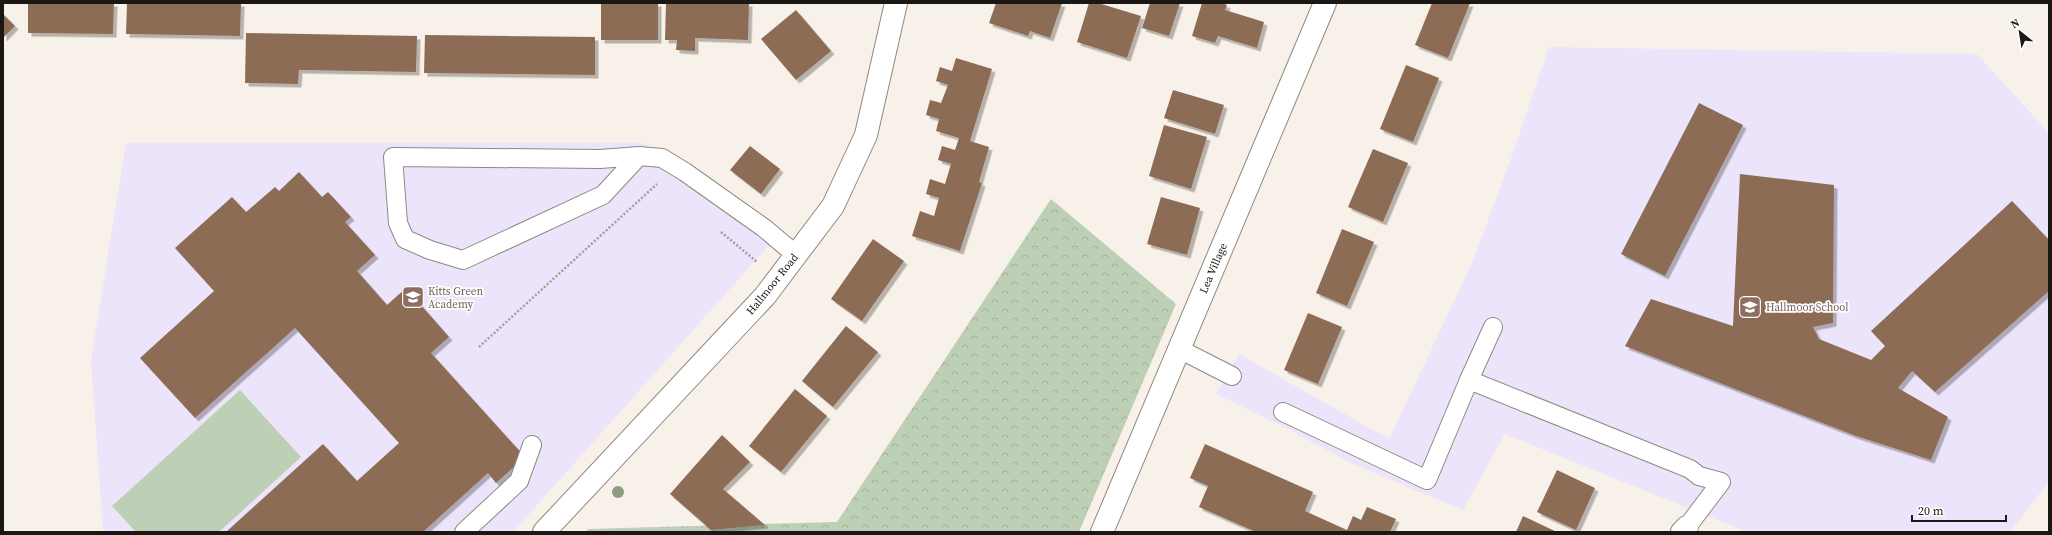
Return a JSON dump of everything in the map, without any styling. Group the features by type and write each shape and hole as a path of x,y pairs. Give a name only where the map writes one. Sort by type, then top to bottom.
{"street":[{"name":"Hallmoor Road","path":"544,532 760,302 834,206 866,135 896,3"},
{"name":"Lea Village","path":"1102,532 1325,3"}],"lane":[{"path":"638,156 603,195 463,260 430,250 405,238 398,223 393,157 600,159 638,156 662,158 685,172 764,228 796,255"},
{"path":"1283,412 1427,480 1493,327"},
{"path":"1179,349 1232,376"},
{"path":"1469,380 1690,469 1699,476 1721,482 1684,530"},
{"path":"464,532 519,481 532,445"}],"path":[{"path":"479,347 658,183"},
{"path":"715,226 777,281"}],"shaded area":[{"name":"Hallmoor School","path":"1549,47 1977,54 2049,133 2049,481 2010,532 1747,532 1505,434 1463,510 1353,464 1282,426 1216,394 1239,354 1389,439 1473,261 1514,150"},
{"name":"Kitts Green Academy","path":"126,143 643,143 780,233 513,532 103,532 91,360"}],"green space":[{"path":"1051,199 1176,304 1079,532 586,532 588,529 837,522"},
{"path":"240,390 301,457 219,532 136,532 112,506"}],"building":[{"path":"28,3 114,3 113,34 28,33"},
{"path":"127,3 241,3 240,36 126,34"},
{"path":"601,3 658,3 658,40 601,40"},
{"path":"666,3 749,3 748,40 695,38 695,51 676,50 677,40 665,40"},
{"path":"996,3 1062,3 1050,38 1030,31 1028,36 989,23"},
{"path":"1089,3 1098,3 1141,16 1127,58 1077,42"},
{"path":"1150,3 1180,3 1169,36 1142,28"},
{"path":"1202,3 1222,3 1227,5 1225,10 1264,22 1257,48 1218,36 1215,43 1192,36"},
{"path":"1432,3 1470,3 1448,58 1415,45"},
{"path":"796,10 831,51 796,80 761,39"},
{"path":"3,14 15,26 3,38"},
{"path":"246,33 417,36 416,72 299,70 298,84 245,83"},
{"path":"425,35 595,37 595,75 424,73"},
{"path":"956,58 992,69 970,141 989,147 979,182 982,183 960,251 912,236 920,211 934,216 939,198 926,194 930,179 945,184 951,164 938,160 942,146 955,150 959,138 936,131 939,119 926,115 930,100 941,103 948,85 936,81 940,67 952,71"},
{"path":"1406,65 1439,78 1413,142 1380,129"},
{"path":"1173,90 1224,105 1215,134 1164,118"},
{"path":"1699,103 1743,125 1665,276 1621,254"},
{"path":"1164,125 1207,137 1191,189 1149,176"},
{"path":"750,146 780,169 761,194 730,170"},
{"path":"1373,149 1408,163 1383,222 1348,207"},
{"path":"299,172 322,197 328,192 351,217 345,222 375,255 357,271 387,305 406,288 449,337 431,353 525,457 496,483 488,473 423,532 226,532 323,444 357,481 399,443 295,328 195,418 140,358 214,291 175,248 232,197 246,212 275,187 279,191"},
{"path":"1740,174 1834,185 1833,323 1813,327 1819,339 1871,360 1885,346 1871,331 2012,201 2049,240 2049,291 1935,392 1912,371 1898,388 1948,417 1931,460 1856,436 1625,346 1651,299 1733,326"},
{"path":"1161,197 1200,208 1187,255 1147,244"},
{"path":"1342,229 1374,242 1347,306 1316,293"},
{"path":"873,239 904,261 862,321 831,299"},
{"path":"1308,313 1342,327 1318,384 1284,370"},
{"path":"846,326 878,352 833,407 802,381"},
{"path":"795,389 827,416 781,472 749,446"},
{"path":"722,435 750,462 723,489 765,525 711,530 670,494"},
{"path":"1205,444 1313,492 1305,511 1347,530 1353,516 1361,520 1367,507 1396,519 1390,532 1256,532 1199,507 1208,486 1190,478"},
{"path":"1557,470 1595,488 1576,530 1537,512"},
{"path":"1523,516 1557,532 1516,532"}],"place":[{"name":"Kitts Green Academy","path":"413,297"},
{"name":"Hallmoor School","path":"1750,307"}]}
